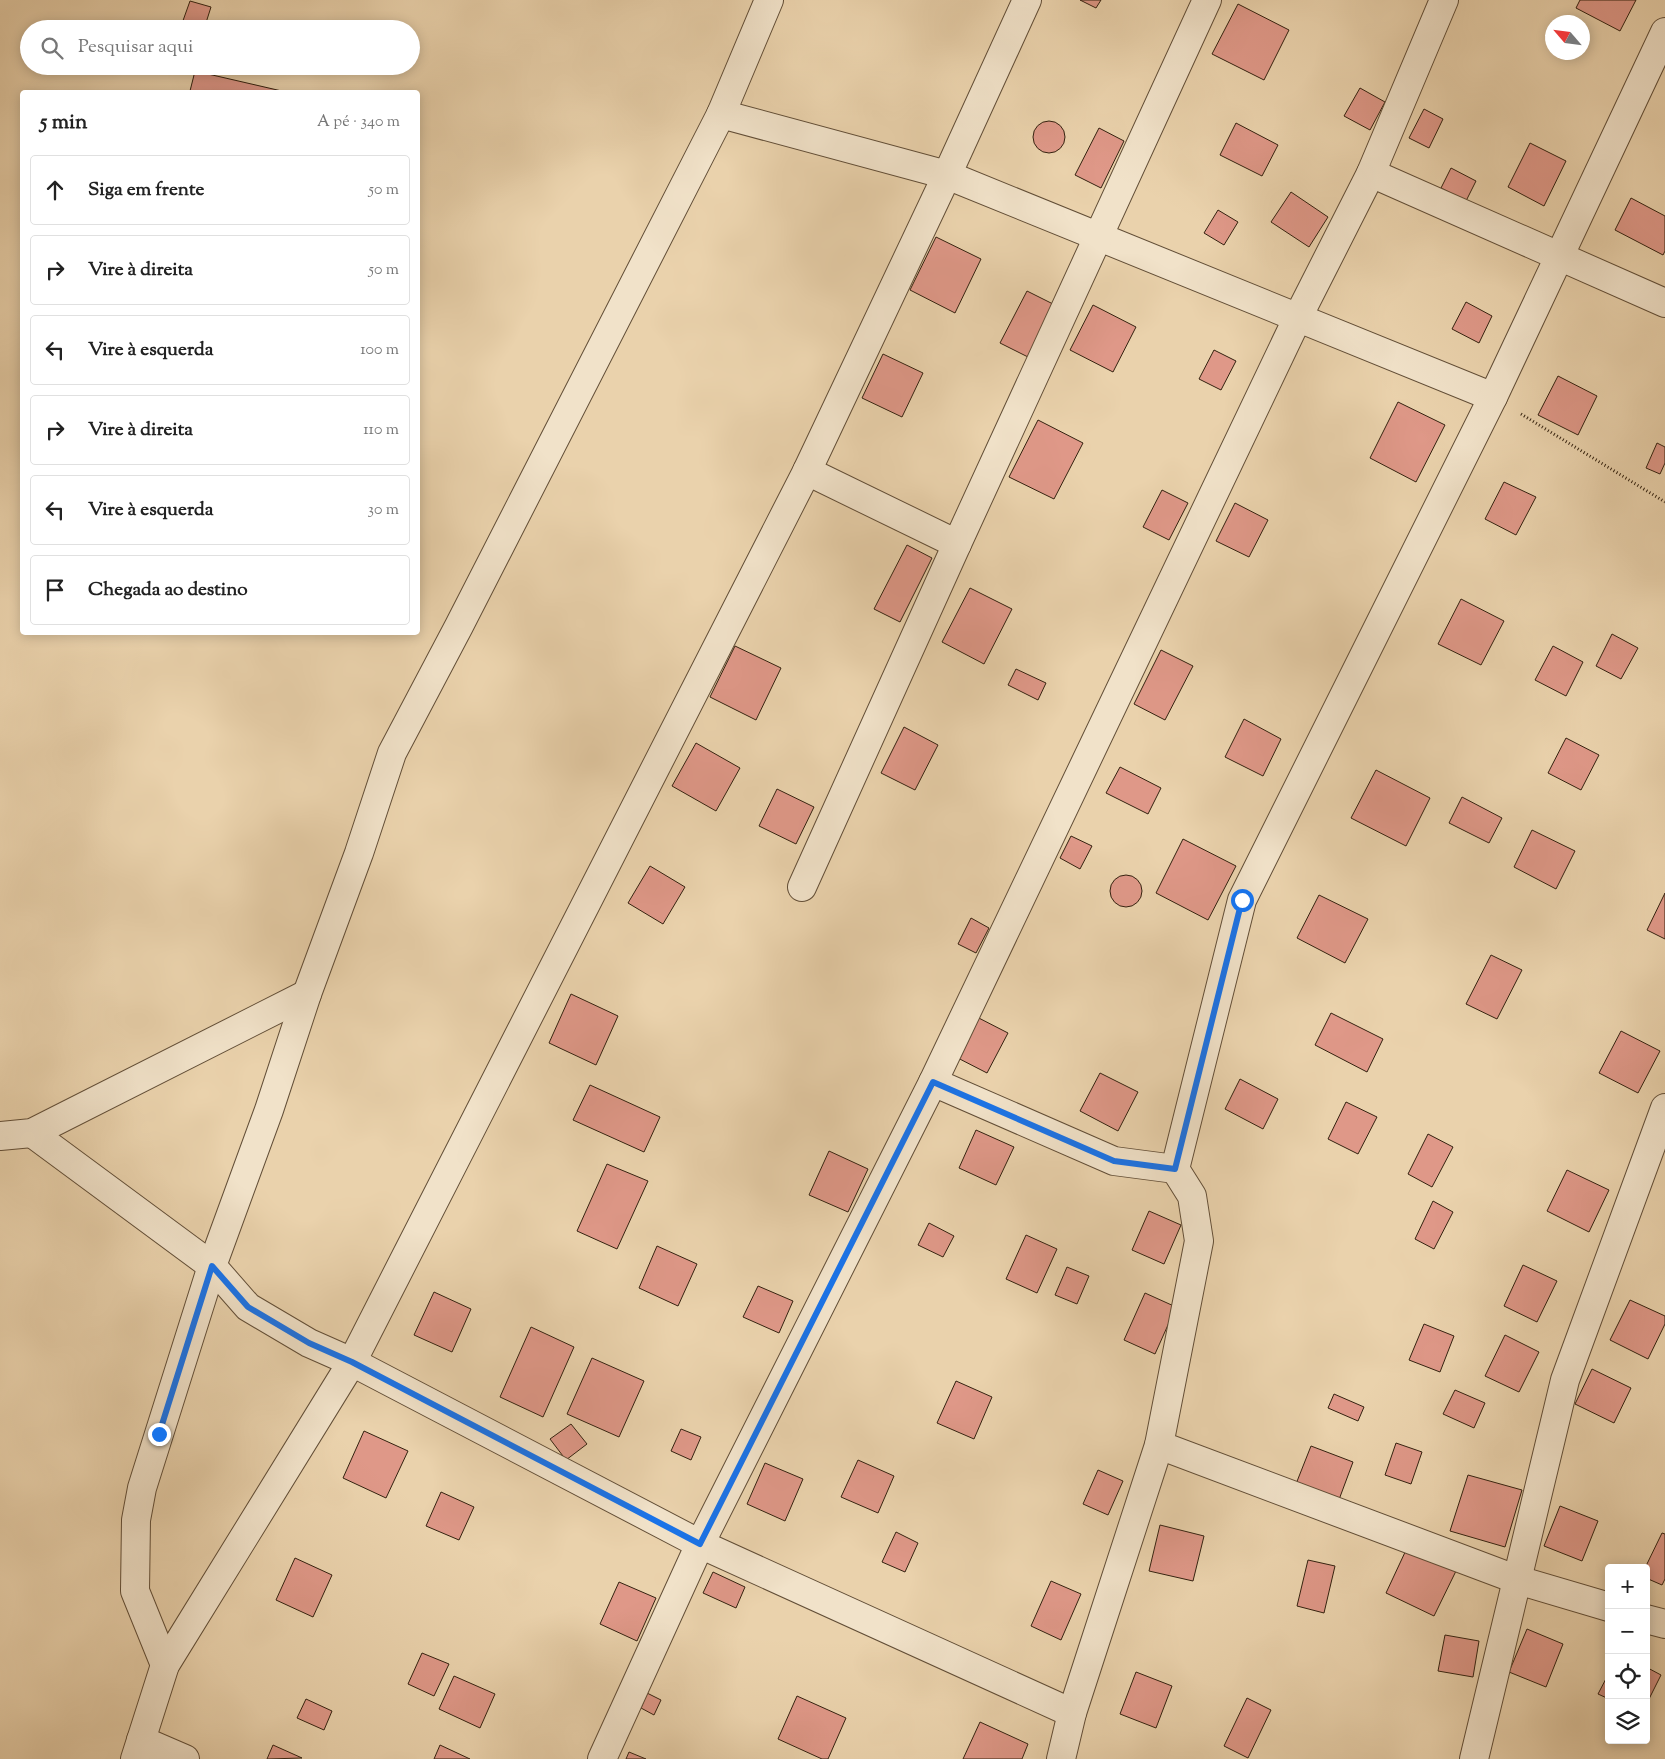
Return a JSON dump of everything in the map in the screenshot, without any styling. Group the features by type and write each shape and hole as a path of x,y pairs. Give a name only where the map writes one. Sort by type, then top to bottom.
{"street":[{"path":"164,1665 135,1591 136,1520 142,1488 212,1266 269,1110 307,994 359,853 392,753 721,114 769,0"},
{"path":"185,1759 138,1749 164,1665 352,1362 807,471 947,175 1027,0"},
{"path":"802,887 1207,0"},
{"path":"602,1759 700,1544 933,1082 1298,317 1371,173 1444,0"},
{"path":"1061,1759 1072,1713 1159,1445 1199,1241 1192,1196 1175,1169 1242,900 1493,397 1665,32"},
{"path":"721,114 947,175 1493,397"},
{"path":"1371,173 1665,303"},
{"path":"807,471 957,544"},
{"path":"0,1136 32,1133 307,994"},
{"path":"933,1082 1114,1161 1175,1169"},
{"path":"1474,1759 1565,1380 1665,1108"},
{"path":"32,1133 212,1266 248,1307 309,1343 352,1362 700,1544 1072,1713"},
{"path":"1159,1445 1518,1580 1605,1606"},
{"path":"1650,1620 1665,1624"}],"path":[{"path":"1493,397 1665,502"}],"building":[{"path":"1080,0 1101,0 1096,8"},
{"path":"1580,0 1636,0 1620,31 1576,8"},
{"path":"190,1 211,7 207,20 183,20"},
{"path":"1238,4 1289,30 1264,80 1212,54"},
{"path":"194,75 212,75 277,90 190,90"},
{"path":"1360,88 1385,102 1370,130 1344,116"},
{"path":"1424,109 1443,119 1429,148 1409,138"},
{"path":"1049,121 1055,122 1060,126 1064,131 1064,143 1060,148 1055,152 1049,153 1043,152 1038,148 1034,143 1033,137 1034,131 1038,126 1043,122"},
{"path":"1236,123 1278,145 1262,176 1220,155"},
{"path":"1099,128 1124,141 1101,188 1075,175"},
{"path":"1530,143 1566,161 1544,206 1508,187"},
{"path":"1451,168 1476,181 1466,201 1441,188"},
{"path":"1291,192 1328,217 1309,247 1271,222"},
{"path":"1631,198 1665,216 1665,251 1663,255 1615,230"},
{"path":"1218,210 1238,222 1224,245 1204,233"},
{"path":"936,237 981,259 955,313 910,290"},
{"path":"1027,291 1057,306 1030,358 1000,343"},
{"path":"1466,302 1492,316 1479,343 1452,329"},
{"path":"1093,305 1136,327 1113,372 1070,350"},
{"path":"1214,350 1236,361 1221,390 1199,379"},
{"path":"883,354 923,373 902,417 862,398"},
{"path":"1558,376 1597,396 1578,435 1538,415"},
{"path":"1398,402 1445,425 1416,482 1370,458"},
{"path":"1038,420 1083,443 1054,499 1009,477"},
{"path":"1657,443 1665,447 1665,463 1660,474 1646,468"},
{"path":"1504,482 1536,497 1516,535 1485,519"},
{"path":"1162,490 1188,503 1169,540 1143,527"},
{"path":"1235,503 1268,520 1249,557 1216,541"},
{"path":"907,545 932,558 900,622 874,609"},
{"path":"970,588 1012,609 984,664 942,642"},
{"path":"1461,599 1504,621 1481,665 1438,644"},
{"path":"1612,634 1638,648 1621,679 1596,666"},
{"path":"735,646 781,668 756,720 710,697"},
{"path":"1553,646 1583,662 1566,696 1535,680"},
{"path":"1161,650 1193,666 1165,720 1134,704"},
{"path":"1016,669 1046,683 1038,700 1008,685"},
{"path":"1244,719 1281,739 1263,776 1225,757"},
{"path":"904,727 938,745 915,790 881,773"},
{"path":"1566,738 1599,755 1581,790 1548,773"},
{"path":"696,743 740,768 716,811 672,786"},
{"path":"1120,767 1161,788 1148,814 1106,793"},
{"path":"1376,770 1430,798 1406,846 1351,818"},
{"path":"777,789 814,807 796,844 759,826"},
{"path":"1462,797 1502,818 1489,843 1449,823"},
{"path":"1532,830 1575,851 1556,889 1514,867"},
{"path":"1071,836 1092,846 1080,869 1060,858"},
{"path":"1183,839 1236,866 1208,920 1156,893"},
{"path":"650,866 685,887 663,924 628,903"},
{"path":"1126,875 1132,876 1137,880 1141,885 1141,897 1137,902 1132,906 1126,907 1120,906 1115,902 1111,897 1110,891 1111,885 1115,880 1120,876"},
{"path":"1665,893 1665,939 1647,930"},
{"path":"1319,895 1368,919 1345,963 1297,938"},
{"path":"971,918 989,928 976,953 958,944"},
{"path":"1491,955 1522,970 1497,1019 1466,1004"},
{"path":"571,994 618,1016 596,1065 549,1043"},
{"path":"1331,1013 1383,1039 1367,1072 1315,1045"},
{"path":"971,1014 1008,1033 987,1073 950,1054"},
{"path":"1621,1031 1660,1051 1638,1093 1599,1073"},
{"path":"1100,1073 1138,1092 1118,1131 1080,1111"},
{"path":"1240,1079 1278,1099 1263,1129 1225,1109"},
{"path":"590,1085 660,1117 644,1152 573,1120"},
{"path":"1346,1102 1377,1117 1358,1154 1328,1139"},
{"path":"976,1130 1014,1147 996,1185 959,1168"},
{"path":"1428,1134 1453,1147 1432,1187 1408,1174"},
{"path":"829,1151 868,1169 848,1212 809,1195"},
{"path":"607,1164 648,1181 617,1249 577,1231"},
{"path":"1567,1170 1609,1190 1589,1232 1547,1211"},
{"path":"1433,1201 1453,1212 1434,1249 1415,1239"},
{"path":"1149,1211 1181,1225 1164,1264 1132,1250"},
{"path":"929,1223 954,1236 943,1257 918,1245"},
{"path":"1026,1235 1057,1249 1037,1293 1006,1279"},
{"path":"657,1246 697,1264 678,1306 639,1288"},
{"path":"1523,1265 1557,1281 1537,1322 1504,1306"},
{"path":"1067,1267 1089,1276 1077,1304 1055,1295"},
{"path":"758,1286 793,1301 779,1333 743,1317"},
{"path":"434,1292 471,1309 452,1352 414,1335"},
{"path":"1145,1293 1176,1307 1155,1354 1124,1340"},
{"path":"1630,1300 1665,1316 1665,1324 1648,1359 1610,1340"},
{"path":"1424,1324 1454,1336 1440,1372 1409,1360"},
{"path":"531,1327 574,1347 543,1417 500,1397"},
{"path":"1505,1335 1539,1352 1519,1392 1485,1376"},
{"path":"592,1358 644,1381 619,1437 567,1414"},
{"path":"1592,1369 1631,1388 1614,1423 1575,1404"},
{"path":"956,1381 992,1397 974,1439 937,1423"},
{"path":"1455,1390 1485,1403 1474,1428 1443,1414"},
{"path":"1334,1394 1364,1407 1358,1421 1328,1408"},
{"path":"571,1424 587,1444 566,1460 550,1439"},
{"path":"681,1429 701,1437 691,1460 671,1451"},
{"path":"364,1431 408,1451 386,1498 343,1478"},
{"path":"1396,1443 1422,1452 1411,1484 1385,1475"},
{"path":"1311,1446 1353,1462 1337,1505 1294,1489"},
{"path":"858,1460 894,1476 878,1513 841,1497"},
{"path":"765,1463 803,1479 785,1521 747,1504"},
{"path":"1098,1470 1123,1481 1108,1515 1083,1504"},
{"path":"1468,1475 1522,1490 1505,1547 1450,1531"},
{"path":"441,1492 474,1507 459,1540 426,1526"},
{"path":"1560,1506 1598,1521 1582,1561 1544,1546"},
{"path":"1160,1525 1204,1536 1193,1581 1149,1571"},
{"path":"896,1532 918,1543 905,1572 882,1562"},
{"path":"1662,1533 1665,1534 1665,1579 1662,1585 1650,1580 1650,1564 1647,1564"},
{"path":"1407,1548 1456,1571 1434,1616 1386,1593"},
{"path":"295,1558 332,1575 313,1617 276,1600"},
{"path":"1308,1560 1335,1566 1324,1613 1297,1606"},
{"path":"713,1572 745,1587 736,1608 703,1593"},
{"path":"1051,1581 1081,1594 1061,1640 1031,1626"},
{"path":"619,1582 656,1598 637,1641 600,1624"},
{"path":"1527,1629 1563,1644 1546,1687 1509,1672"},
{"path":"1445,1635 1479,1641 1473,1677 1438,1671"},
{"path":"422,1653 449,1664 434,1696 408,1684"},
{"path":"1650,1669 1661,1675 1650,1697"},
{"path":"1136,1672 1172,1686 1156,1728 1120,1714"},
{"path":"454,1676 495,1694 480,1728 439,1709"},
{"path":"1605,1681 1605,1697 1598,1694"},
{"path":"647,1693 661,1700 654,1715 641,1708"},
{"path":"797,1696 846,1718 828,1759 822,1759 778,1739"},
{"path":"1247,1698 1271,1710 1248,1758 1224,1746"},
{"path":"306,1699 332,1711 324,1730 297,1718"},
{"path":"980,1722 1028,1744 1022,1759 963,1759"},
{"path":"273,1745 302,1758 267,1759"},
{"path":"440,1745 470,1759 434,1759"},
{"path":"629,1752 646,1759 626,1759"}],"route":[{"path":"159,1434 212,1266 248,1307 309,1343 352,1362 700,1544 933,1082 1114,1161 1175,1169 1242,900"}]}
